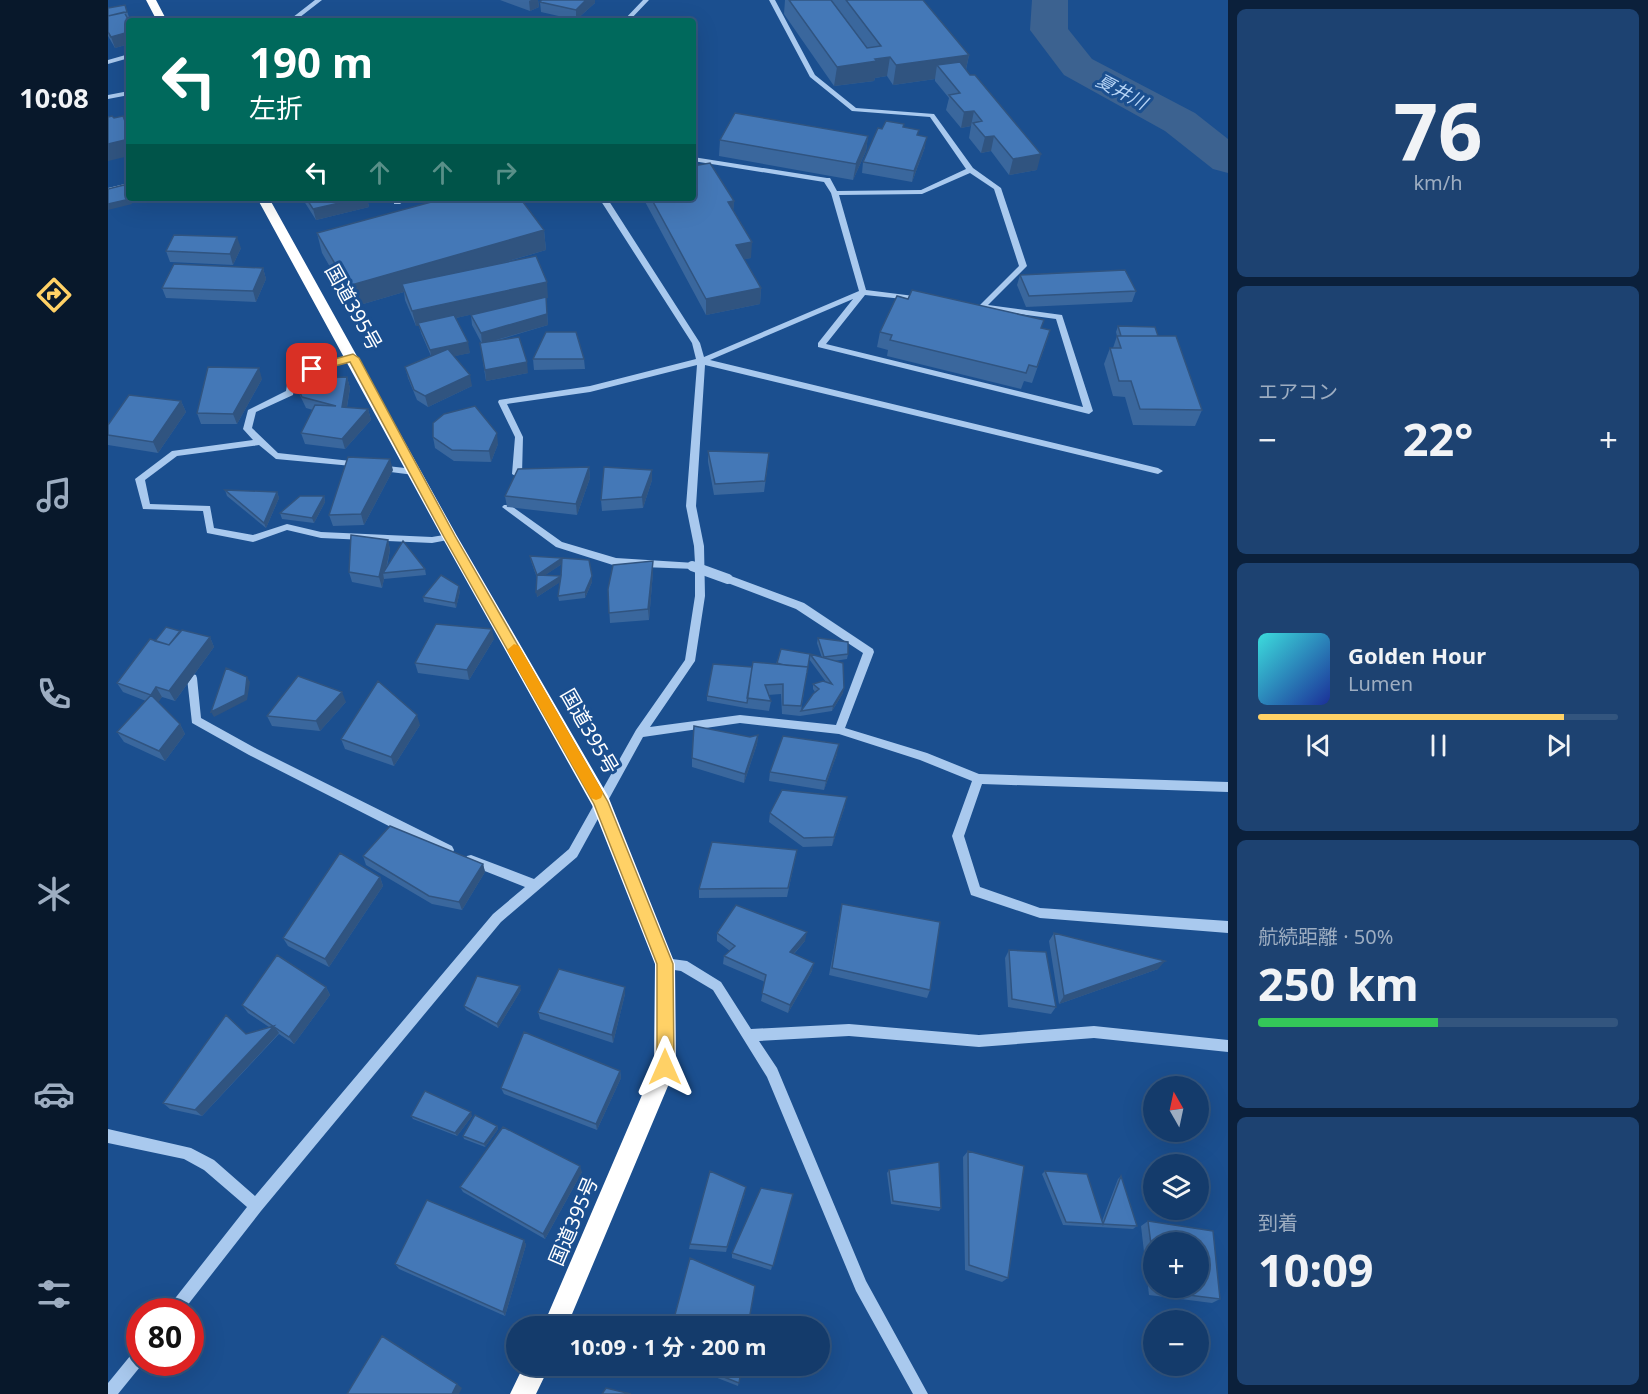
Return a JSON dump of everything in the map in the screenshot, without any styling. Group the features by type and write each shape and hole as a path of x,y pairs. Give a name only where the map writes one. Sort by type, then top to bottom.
{"highway":[{"path":"151,0 160,18"},
{"name":"国道395号","path":"265,201 450,537 601,802 665,964 665,1067 559,1316"},
{"path":"523,1394 532,1376"}],"street":[{"path":"295,18 318,0"},
{"path":"629,18 646,0"},
{"path":"772,0 812,76 854,110 932,115 970,170 997,188 1023,266 982,307"},
{"path":"108,62 126,57"},
{"path":"108,97 126,94"},
{"path":"108,128 126,124"},
{"path":"696,159 826,180 835,193 863,292"},
{"path":"835,193 922,192 970,170"},
{"path":"108,190 126,186"},
{"path":"184,1298 256,1206 497,918 573,853 640,733 690,661 700,596 699,546 691,506 701,361 696,343 605,201"},
{"path":"863,292 821,345 1089,411 1059,317 971,306"},
{"path":"517,474 519,437 502,402 590,389 701,361 863,292 928,300"},
{"path":"353,358 292,374 290,393 252,410 247,429 258,442 276,456 414,472"},
{"path":"701,361 1158,471"},
{"path":"258,442 176,453 140,479 146,507 207,508 210,531 253,539 287,527 321,535 432,540 450,537"},
{"path":"507,507 559,545 616,562 692,566 800,606 869,652 839,730"},
{"path":"192,678 196,720 400,828 463,857 535,885"},
{"path":"640,733 740,719 839,730 923,756 978,779 1228,787"},
{"path":"978,779 958,836 975,891 1040,913 1228,927"},
{"path":"665,964 683,965 717,986 772,1073 861,1286 921,1394"},
{"path":"748,1035 849,1030 979,1041 1094,1032 1228,1046"},
{"path":"108,1136 186,1153 209,1165 256,1206"},
{"path":"109,1394 126,1373"}],"building":[{"path":"542,0 586,0 576,10 540,2"},
{"path":"789,0 831,0 867,48 881,46 846,0 923,0 969,55 896,65 890,57 837,67"},
{"path":"125,5 127,12 108,16 108,8"},
{"path":"124,12 127,18 126,33 111,37 108,32 108,16"},
{"path":"960,62 970,75 975,75 1041,154 1013,159 994,136 985,137 973,123 982,121 974,111 964,112 949,95 960,93 937,65"},
{"path":"735,113 868,136 856,164 720,140"},
{"path":"123,116 126,124 126,140 108,144 108,117"},
{"path":"886,121 904,124 903,127 919,130 917,135 927,137 914,171 863,162 878,128 882,129"},
{"path":"710,163 734,201 728,202 752,242 736,245 761,288 706,299 653,201 696,201 696,165"},
{"path":"124,185 126,200 108,204 108,189"},
{"path":"308,201 348,201 313,209"},
{"path":"435,201 522,201 544,230 348,286 317,233"},
{"path":"174,235 237,237 230,254 166,251"},
{"path":"536,256 547,282 412,311 402,284"},
{"path":"174,264 263,268 253,291 162,288"},
{"path":"1125,270 1136,291 1029,296 1020,275"},
{"path":"912,290 1044,320 1041,328 1050,330 1037,367 1029,365 1026,373 890,340 892,335 880,332 897,296 908,299"},
{"path":"546,297 547,314 481,333 471,315"},
{"path":"454,315 468,342 430,350 418,323"},
{"path":"1118,326 1155,327 1158,336 1121,336"},
{"path":"546,332 576,332 584,359 533,359"},
{"path":"1117,336 1176,336 1202,410 1140,409 1131,381 1119,381 1110,348 1121,348"},
{"path":"519,337 527,362 485,370 480,343"},
{"path":"448,349 470,375 425,396 414,390 405,367"},
{"path":"208,367 259,368 233,414 197,413"},
{"path":"347,377 342,407 368,409 342,439 301,433 315,405 336,406 302,397 294,379"},
{"path":"129,395 181,401 153,442 108,435 108,425"},
{"path":"475,406 497,433 489,451 452,450 433,437 433,423 444,414"},
{"path":"708,451 769,453 765,481 715,484"},
{"path":"348,457 390,459 361,514 329,515"},
{"path":"589,467 576,504 505,496 518,469"},
{"path":"604,467 652,470 642,497 601,500"},
{"path":"225,490 277,492 264,523"},
{"path":"300,496 324,496 312,518 280,513"},
{"path":"351,535 388,540 379,577 349,572"},
{"path":"403,541 425,569 383,573"},
{"path":"530,556 562,558 537,575"},
{"path":"562,558 589,560 592,576 585,592 558,596"},
{"path":"653,561 648,609 609,613 608,589 613,565"},
{"path":"441,575 459,586 455,603 423,597"},
{"path":"537,575 561,576 536,592"},
{"path":"436,624 492,629 467,670 415,663"},
{"path":"166,627 180,631 169,645 155,641"},
{"path":"182,630 210,637 169,691 156,687 151,695 117,683 150,639 169,645"},
{"path":"818,638 848,642 848,654 824,657"},
{"path":"781,649 810,654 808,667 777,663"},
{"path":"810,654 843,663 844,688 833,706 801,711 819,689 813,684 823,681 832,684"},
{"path":"753,662 808,667 801,706 783,705 783,684 765,685 771,701 747,698"},
{"path":"713,664 752,667 747,703 707,696"},
{"path":"226,668 247,677 245,695 211,712"},
{"path":"298,676 342,692 316,721 267,716"},
{"path":"378,681 417,715 391,757 341,739"},
{"path":"151,695 180,724 159,751 117,732"},
{"path":"694,726 750,737 758,735 745,774 692,758"},
{"path":"783,736 839,744 826,781 770,772"},
{"path":"782,790 847,797 834,837 804,838 770,813"},
{"path":"390,826 483,864 459,902 429,896 363,856"},
{"path":"712,842 797,850 788,888 699,889"},
{"path":"340,853 380,877 325,959 283,938"},
{"path":"842,904 940,922 930,990 832,968"},
{"path":"736,905 807,932 790,952 814,963 790,1005 762,993 766,975 724,956 735,946 717,933"},
{"path":"1054,933 1165,961 1064,996"},
{"path":"1009,950 1046,952 1056,1007 1012,999"},
{"path":"277,955 326,987 289,1037 242,1005"},
{"path":"559,969 625,987 612,1035 538,1012"},
{"path":"477,976 520,986 497,1024 464,1006"},
{"path":"226,1015 246,1034 274,1026 195,1110 163,1103"},
{"path":"524,1032 620,1071 596,1124 501,1088"},
{"path":"425,1091 471,1112 455,1133 411,1116"},
{"path":"475,1115 497,1126 484,1144 463,1136"},
{"path":"503,1127 580,1166 543,1234 460,1187"},
{"path":"968,1151 1024,1166 1008,1278 969,1265"},
{"path":"939,1162 941,1208 893,1201 889,1170"},
{"path":"710,1171 746,1187 727,1247 690,1244"},
{"path":"1045,1171 1087,1174 1103,1224 1121,1176 1137,1226 1066,1222"},
{"path":"761,1188 793,1194 773,1266 732,1253"},
{"path":"427,1200 524,1240 503,1312 395,1264"},
{"path":"1148,1221 1213,1231 1220,1299 1209,1298 1209,1232 1149,1232"},
{"path":"690,1258 755,1286 750,1316 675,1316"},
{"path":"382,1336 457,1384 452,1394 347,1394"},
{"path":"721,1376 740,1376 739,1383"},
{"path":"606,1388 631,1394 602,1394"}],"waterway":[{"name":"夏井川","path":"1050,0 1049,30 1078,67 1180,122 1228,160"}],"slow traffic":[{"path":"514,650 596,793"}],"route":[{"path":"312,369 353,358 450,537 601,802 665,964 665,1067"}]}
